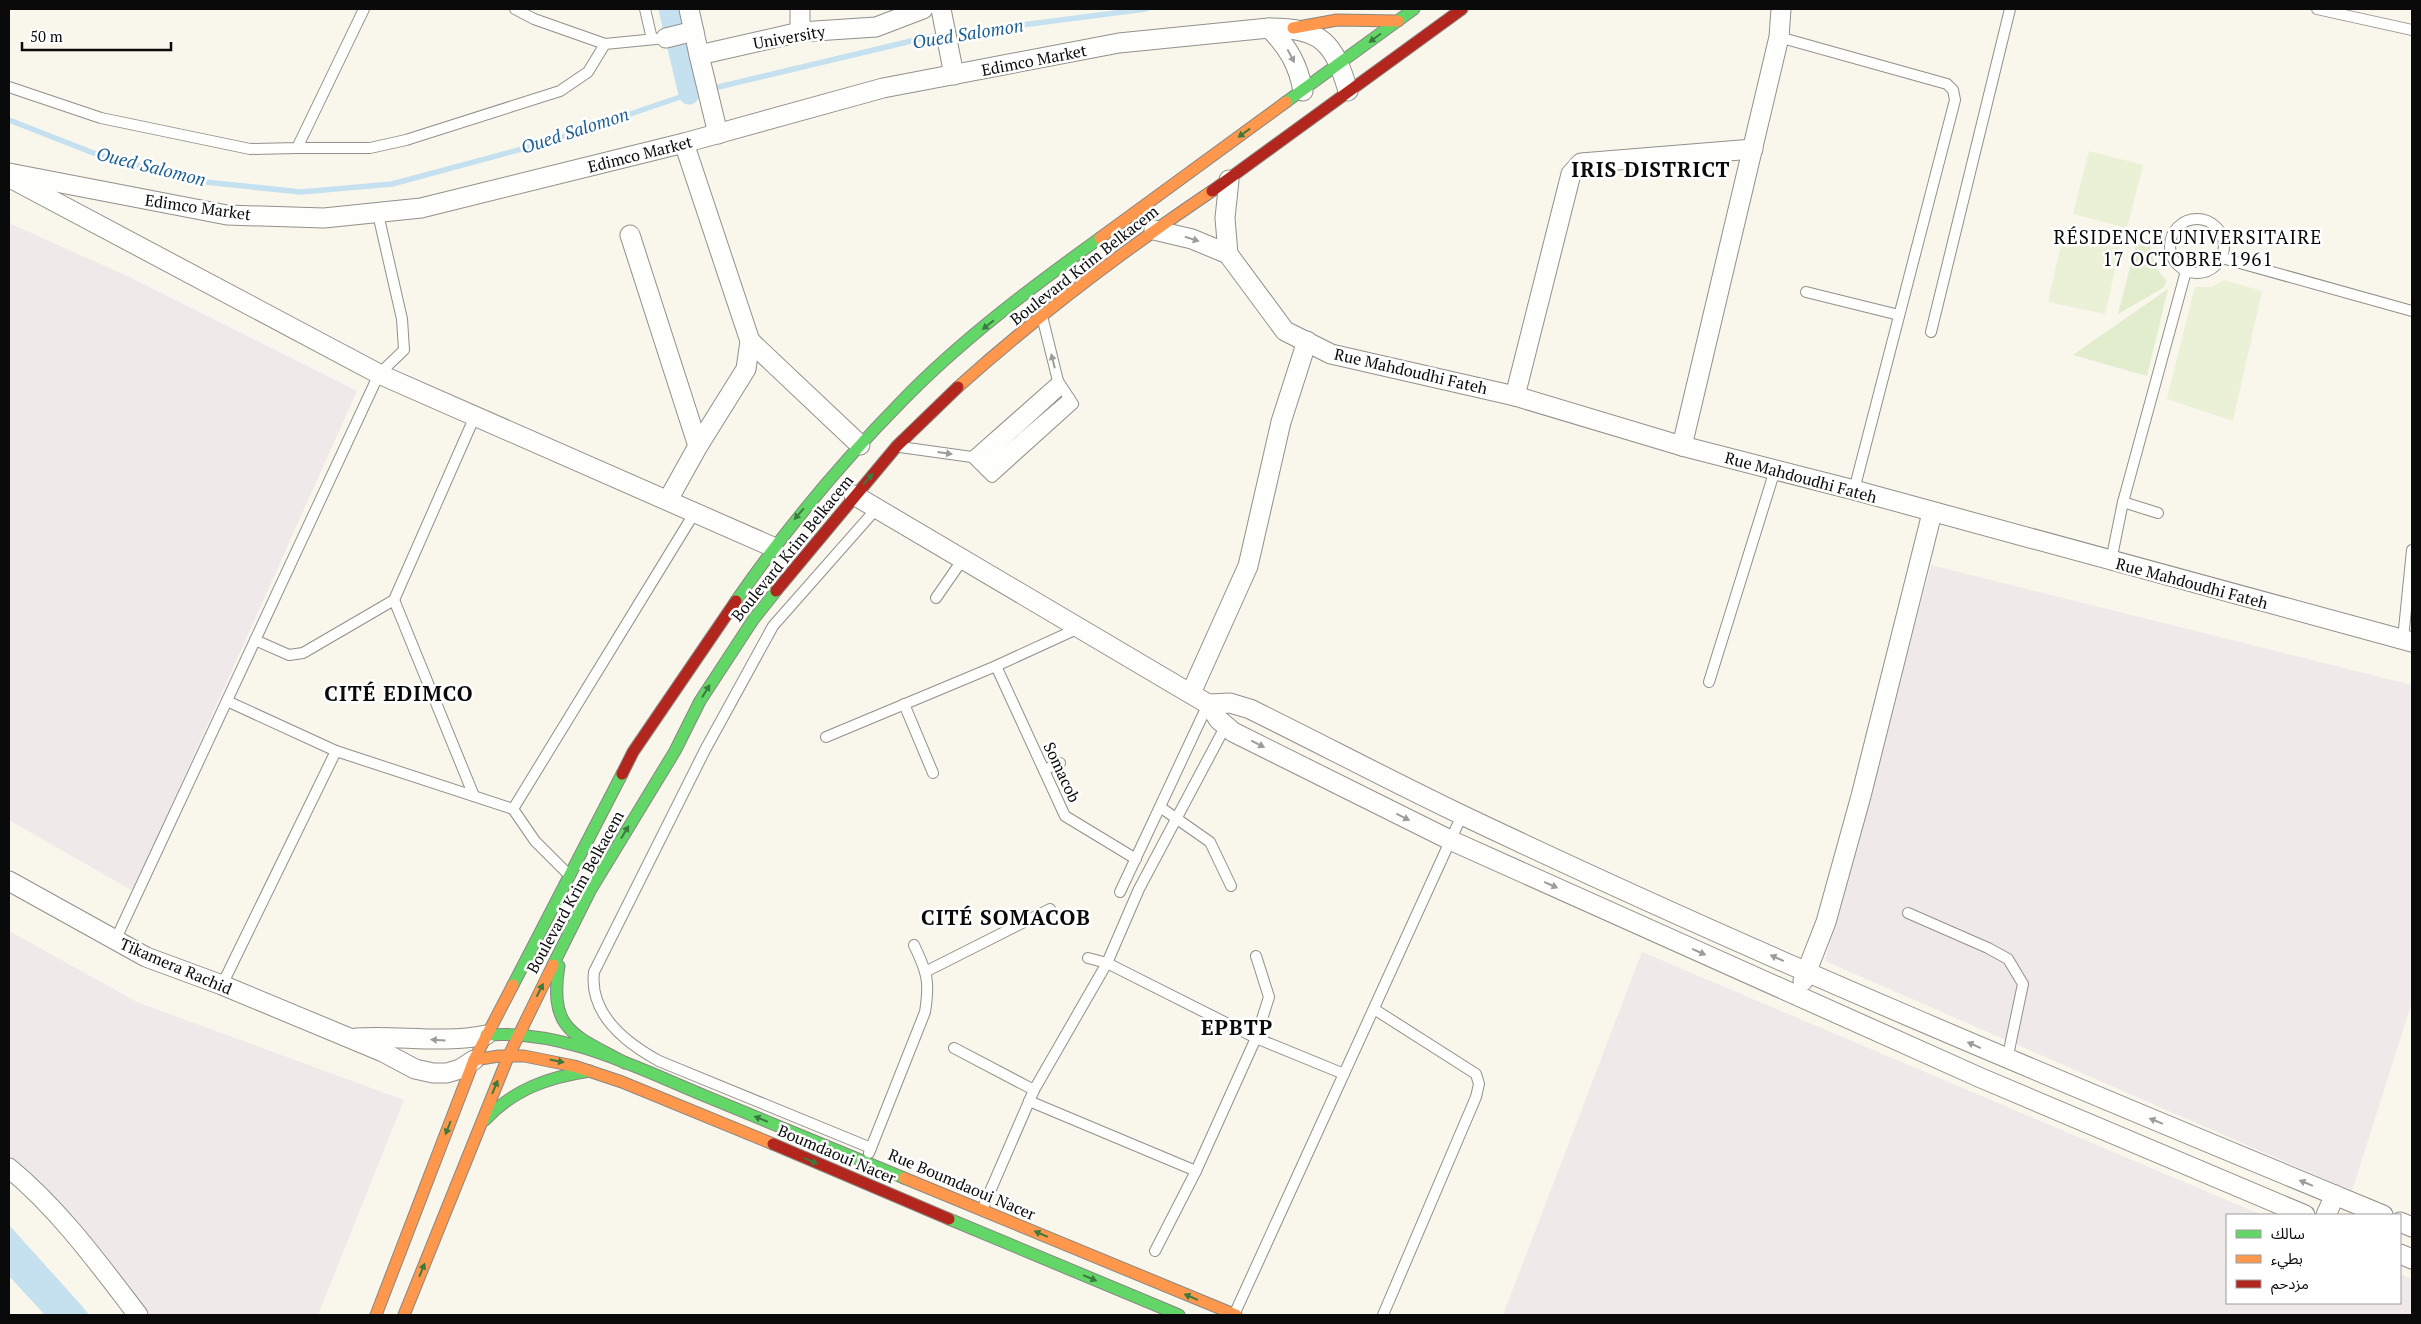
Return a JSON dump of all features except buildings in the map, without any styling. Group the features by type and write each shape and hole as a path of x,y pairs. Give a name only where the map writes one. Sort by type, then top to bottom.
{"main road":[{"name":"Boulevard Krim Belkacem","path":"376,1315 474,1060 486,1035 570,877 633,752 773,547 902,400 952,355 1058,268 1414,9"},
{"name":"Boulevard Krim Belkacem","path":"404,1315 518,1034 590,891 675,751 700,701 725,661 753,620 854,495 930,412 977,370 1080,285 1154,230 1229,180 1462,9"},
{"path":"1293,28 1336,20 1398,21"},
{"path":"565,941 554,988 556,1010 569,1031 625,1063"},
{"name":"Boumdaoui Nacer","path":"486,1035 518,1034 578,1045 865,1161"},
{"name":"Boumdaoui Nacer","path":"474,1060 536,1057 564,1062 590,1071 1179,1315"},
{"path":"480,1127 498,1106 532,1084 558,1076 590,1071"},
{"name":"Rue Boumdaoui Nacer","path":"865,1161 1235,1315"}],"street":[{"path":"689,9 692,32 718,134"},
{"path":"800,9 800,32"},
{"name":"University","path":"699,55 800,32 876,27 923,9"},
{"path":"1682,446 1779,38 1781,9"},
{"path":"941,10 953,69"},
{"path":"1269,28 1282,41 1292,56 1299,73 1303,91"},
{"name":"Edimco Market","path":"9,173 227,215 324,218 378,214 421,208 684,143 953,69 1120,43 1269,28 1306,30 1317,37 1327,45 1340,64 1348,91"},
{"path":"659,39 692,32"},
{"path":"668,500 698,446 746,369 750,341 684,143"},
{"path":"1515,396 1570,174 1581,163 1753,149"},
{"path":"9,177 379,374 773,547"},
{"path":"1154,230 1192,239 1228,254 1226,218 1229,180"},
{"path":"630,235 698,446"},
{"name":"Rue Mahdoudhi Fateh","path":"1228,254 1285,331 1331,354 1515,396 1682,446 1854,490 1932,513 2408,640"},
{"path":"750,341 860,446"},
{"path":"1191,694 1248,566 1281,422 1306,341"},
{"path":"854,495 1208,704 1225,727 1450,840 1981,1078 2303,1214"},
{"path":"1797,995 1826,922 1861,796 1932,513"},
{"path":"1208,704 1230,703 1250,709 1462,815 2007,1060 2382,1214"},
{"name":"Tikamera Rachid","path":"9,881 146,957 222,985 383,1052 415,1069 432,1073 460,1069 474,1060"},
{"name":"Tikamera Rachid","path":"349,1038 406,1037 454,1040 486,1035"},
{"path":"9,1168 28,1183 69,1228 138,1315"},
{"path":"2326,1214 2335,1195"}],"lane":[{"path":"297,148 364,9"},
{"path":"515,9 534,19 605,44 659,39 645,9"},
{"path":"1931,332 2010,9"},
{"path":"2319,9 2412,30"},
{"path":"1779,38 1947,84 1953,90 1955,100 1854,490"},
{"path":"9,87 101,118 250,149 370,148 406,140 560,92 588,72 605,44"},
{"path":"115,941 379,374 404,350 402,319 378,214"},
{"path":"2188,220 2207,220 2215,225 2224,240 2222,258 2210,270 2202,273 2186,271 2173,258 2170,240 2180,224 2188,220"},
{"path":"2222,258 2412,311"},
{"path":"2111,561 2123,502 2186,271"},
{"path":"1806,292 1899,315"},
{"path":"897,446 979,464 1069,398 1060,385 1042,317"},
{"path":"979,464 1060,385"},
{"path":"255,640 289,655 303,653 394,600 475,416"},
{"path":"1709,682 1775,470"},
{"path":"2123,502 2158,513"},
{"path":"871,1148 659,1061 642,1052 626,1040 603,1013 596,999 593,985 594,972 692,776 772,626 877,508"},
{"path":"513,809 695,512"},
{"path":"2408,640 2412,550"},
{"path":"936,598 963,559"},
{"path":"394,600 474,796"},
{"path":"826,737 996,666 1079,628"},
{"name":"Somacob","path":"996,666 1065,816 1136,859"},
{"path":"227,701 336,751 513,809 535,841 570,877"},
{"path":"904,704 933,773"},
{"path":"1120,892 1208,704"},
{"path":"974,1229 1034,1090 1107,963 1139,889 1225,727"},
{"path":"222,985 336,751"},
{"path":"1044,770 1060,763"},
{"path":"1160,807 1210,842 1231,886"},
{"path":"1235,1315 1270,1232 1462,815"},
{"path":"927,971 1050,909"},
{"path":"1908,913 2008,958 2023,984 2007,1060"},
{"path":"857,1180 919,1043 926,1005 927,971 914,945"},
{"path":"1155,1251 1196,1171 1256,1038 1270,997 1256,956"},
{"path":"1088,958 1107,963 1256,1038 1344,1074"},
{"path":"926,1005 933,1020"},
{"path":"1374,1009 1476,1074 1479,1084 1476,1096 1383,1315"},
{"path":"954,1048 1034,1090"},
{"path":"1029,1101 1196,1171"}],"shaded area":[{"path":"9,223 127,276 357,391 133,891 9,820"},
{"path":"1931,565 2412,685 2412,1002 2352,1191 1825,961"},
{"path":"9,931 137,1002 404,1100 318,1315 143,1315 32,1174 9,1157"},
{"path":"1642,952 2260,1214 2226,1214 2226,1304 2401,1304 2401,1274 2412,1279 2412,1315 1503,1315"}],"green space":[{"path":"2089,151 2143,165 2127,228 2073,214"},
{"path":"2065,227 2122,240 2105,314 2048,302"},
{"path":"2138,236 2150,241 2155,263 2167,281 2163,288 2118,314"},
{"path":"2224,280 2262,291 2233,421 2167,399 2195,287 2212,287"},
{"path":"2168,289 2147,376 2073,355"}],"water":[{"path":"9,1225 89,1315 45,1315 9,1276"}],"waterway":[{"path":"669,9 689,94"},
{"name":"Oued Salomon","path":"9,120 96,154 195,181 301,192 392,184 548,142 689,94 928,37 1146,9"}],"traffic: fast":[{"path":"1286,102 1414,9"},
{"path":"736,601 814,498 857,448 924,379 972,336 1023,295 1100,238"},
{"path":"553,965 590,891 675,751 700,701 753,620 776,591"},
{"path":"513,985 622,774"},
{"path":"559,966 557,988 558,1005 562,1018 579,1037 625,1063"},
{"path":"486,1035 544,1038 601,1053 904,1178"},
{"path":"485,1120 496,1109 520,1092 546,1081 590,1071"},
{"path":"949,1219 1179,1315"}],"traffic: slow":[{"path":"1293,28 1337,20 1398,21"},
{"path":"1100,238 1286,102"},
{"path":"958,387 1018,335 1081,285 1212,191"},
{"path":"404,1315 508,1057 553,965"},
{"path":"376,1315 474,1060 513,985"},
{"path":"474,1060 499,1056 524,1056 574,1066 622,1082 773,1144"},
{"path":"904,1178 1236,1315"}],"traffic: jam":[{"path":"1212,191 1462,9"},
{"path":"776,591 897,446 958,387"},
{"path":"622,774 633,752 736,601"},
{"path":"773,1144 949,1219"}],"district":[{"name":"IRIS DISTRICT","path":"1651,170"},
{"name":"RÉSIDENCE UNIVERSITAIRE 17 OCTOBRE 1961","path":"2188,248"},
{"name":"CITÉ EDIMCO","path":"399,694"},
{"name":"CITÉ SOMACOB","path":"1006,918"},
{"name":"EPBTP","path":"1237,1028"}]}
